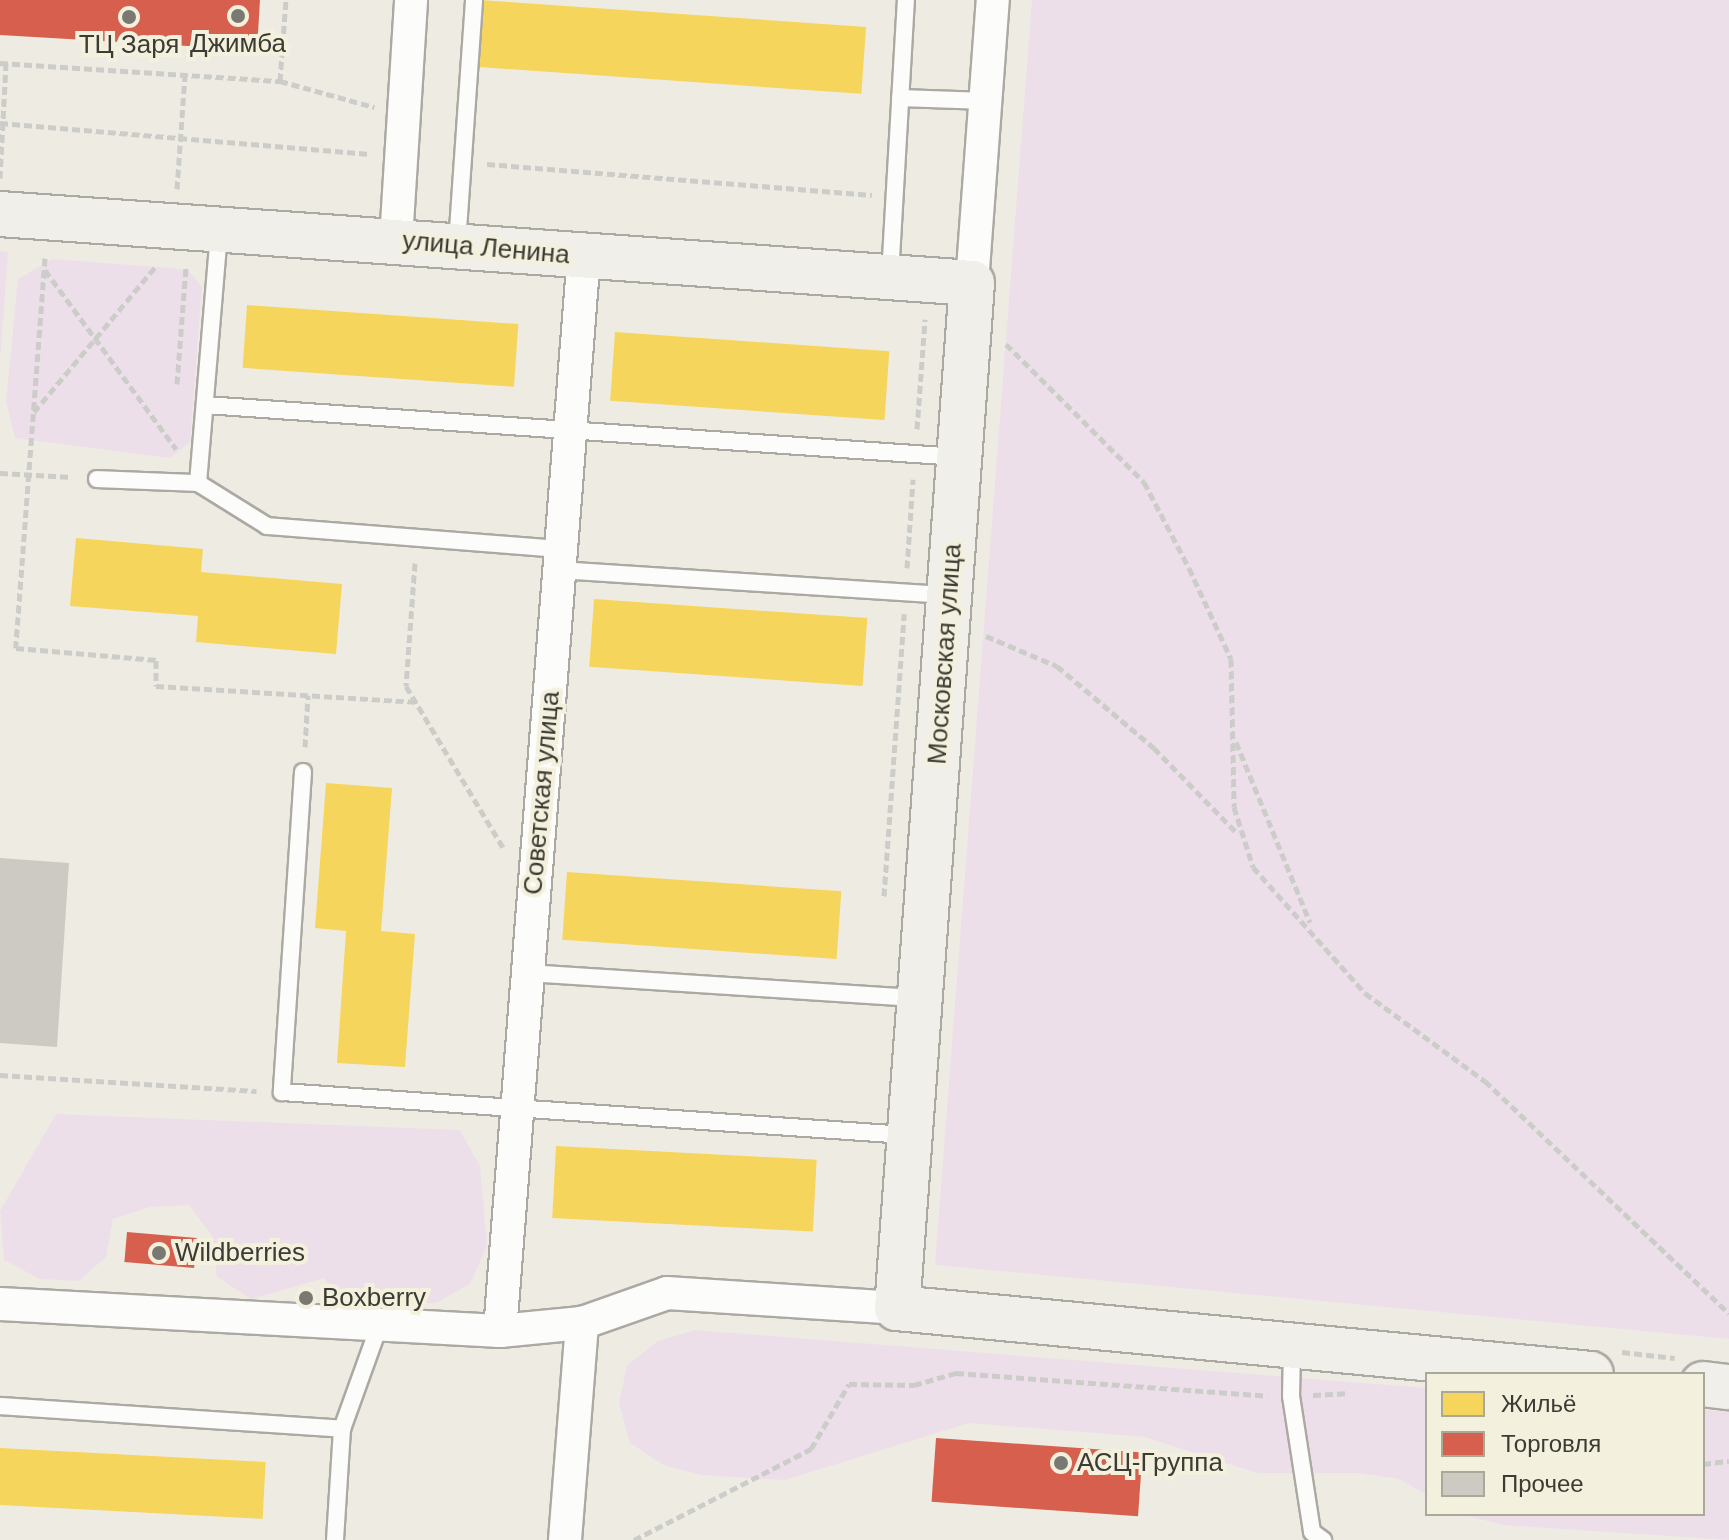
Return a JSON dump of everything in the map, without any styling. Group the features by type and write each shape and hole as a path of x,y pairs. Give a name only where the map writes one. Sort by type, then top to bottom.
{"street":[{"path":"396,240 411,0"},
{"name":"Московская улица","path":"897,1308 993,0"},
{"name":"улица Ленина","path":"0,214 908,279 971,299"},
{"name":"Советская улица","path":"500,1331 584,255"},
{"path":"0,1304 378,1329 500,1331 582,1323 667,1293 897,1308 1570,1372"},
{"path":"565,1540 582,1323"},
{"path":"1705,1384 1729,1387"}],"lane":[{"path":"457,246 474,0"},
{"path":"906,0 900,98 908,279"},
{"path":"900,98 986,101"},
{"path":"194,227 205,405 198,483"},
{"path":"205,405 959,457"},
{"path":"97,479 198,483 267,526 416,538 560,560 905,592 948,608"},
{"path":"303,772 282,1092 910,1135"},
{"path":"528,973 920,998"},
{"path":"335,1540 342,1429 378,1329"},
{"path":"1292,1346 1291,1396 1312,1532 1323,1540"},
{"path":"0,1406 342,1429"}],"path":[{"path":"280,81 286,0"},
{"path":"0,183 3,63 280,81 378,108"},
{"path":"176,400 194,227 185,74"},
{"path":"45,258 16,648 156,660 156,686 416,702"},
{"path":"33,412 156,266"},
{"path":"44,269 198,483"},
{"path":"884,902 915,454 908,279"},
{"path":"971,299 1144,482 1231,659 1237,833"},
{"path":"173,445 174,430"},
{"path":"0,473 97,479"},
{"path":"416,538 406,686 533,898"},
{"path":"948,608 1057,666 1154,748 1237,833 1253,867 1312,926 1365,993 1485,1081 1729,1313"},
{"path":"303,772 308,695"},
{"path":"1234,737 1312,926"},
{"path":"0,1075 282,1092"},
{"path":"634,1540 811,1449 849,1384 914,1385 956,1373 1291,1396 1364,1393"},
{"path":"1705,1464 1729,1461"}],"shaded area":[{"path":"1032,0 1729,0 1729,1339 935,1265"},
{"path":"0,251 8,252 0,360"},
{"path":"52,259 189,271 202,287 190,442 170,458 15,438 6,401 18,279"},
{"path":"56,1114 460,1130 480,1166 487,1246 470,1284 436,1303 346,1305 324,1278 251,1299 217,1277 212,1236 189,1205 150,1207 113,1219 106,1257 79,1281 40,1279 4,1260 0,1211"},
{"path":"695,1330 1425,1388 1425,1494 1399,1479 1359,1473 1257,1473 1145,1437 969,1423 785,1480 701,1475 663,1465 630,1443 619,1403 627,1365 658,1341"},
{"path":"1705,1410 1729,1412 1729,1540 1503,1525 1468,1516 1705,1516"}],"building: Жильё":[{"path":"480,0 866,27 861,94 475,67"},
{"path":"247,305 518,324 514,387 243,368"},
{"path":"615,332 889,351 885,420 610,401"},
{"path":"76,538 203,549 201,572 342,584 336,654 196,642 198,616 70,606"},
{"path":"594,599 867,618 863,686 589,667"},
{"path":"326,783 392,788 381,931 415,934 405,1067 337,1063 346,931 315,928"},
{"path":"567,872 841,891 837,959 562,940"},
{"path":"556,1146 817,1160 813,1232 552,1218"},
{"path":"0,1448 266,1462 263,1519 0,1505"}],"building: Торговля":[{"name":"ТЦ Заря","path":"0,0 260,0 257,50 0,35"},
{"path":"127,1232 197,1238 194,1268 124,1262"},
{"path":"936,1438 1142,1452 1138,1516 932,1502"}],"building: Прочее":[{"path":"0,858 69,863 57,1047 0,1043"}],"place":[{"name":"Джимба","path":"238,16"},
{"name":"ТЦ Заря","path":"129,17"},
{"name":"Wildberries","path":"159,1253"},
{"name":"Boxberry","path":"306,1298"},
{"name":"АСЦ-Группа","path":"1061,1463"}]}
